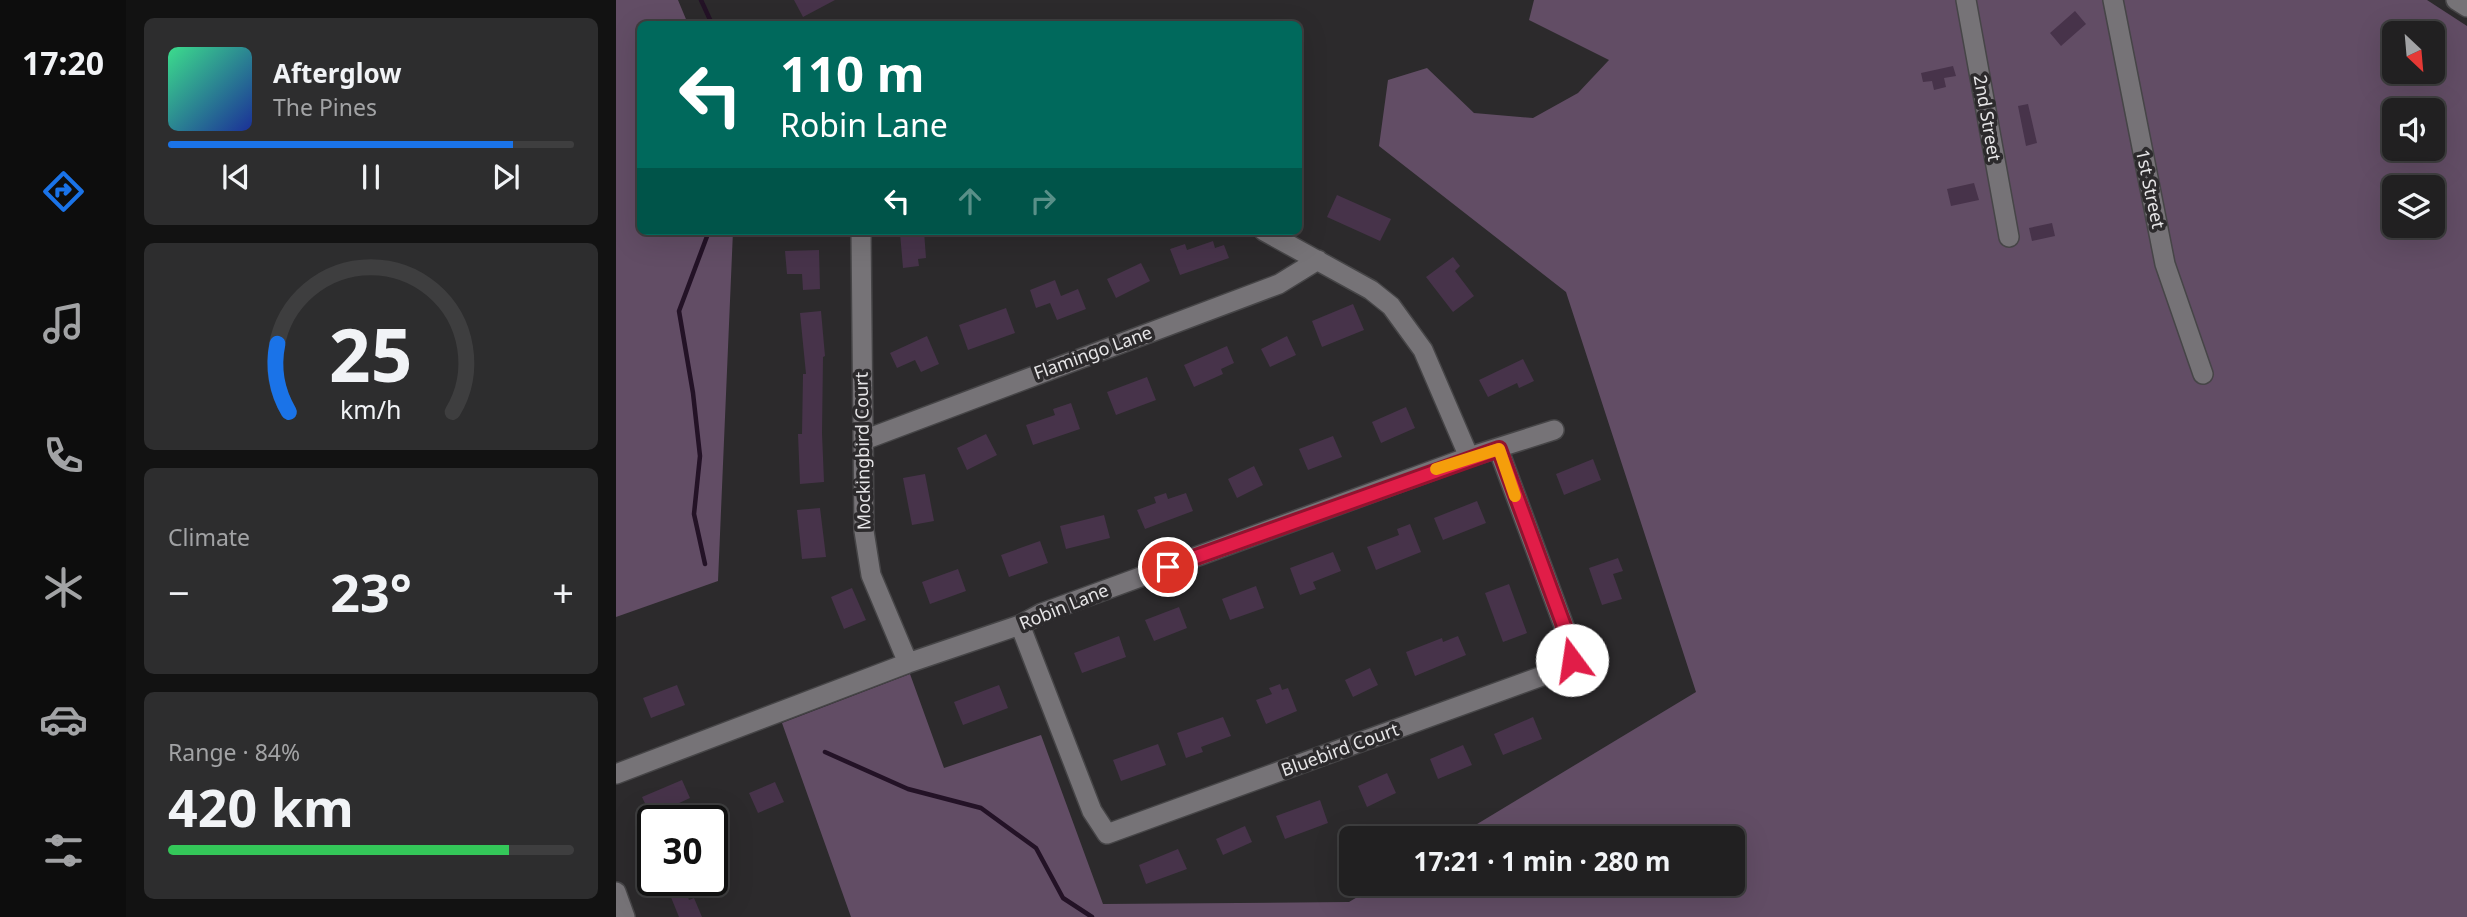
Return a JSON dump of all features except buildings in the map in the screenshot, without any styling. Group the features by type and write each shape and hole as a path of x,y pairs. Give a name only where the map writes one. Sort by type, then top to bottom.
{"street":[{"name":"2nd Street","path":"1966,0 2009,237"},
{"name":"1st Street","path":"2113,0 2165,264 2203,374"},
{"path":"2456,0 2467,7"},
{"name":"Mockingbird Court","path":"861,235 864,531 871,575 908,663"},
{"path":"1271,235 1371,290 1391,306 1423,351 1469,457"},
{"name":"Flamingo Lane","path":"864,440 1279,284 1318,260"},
{"name":"Robin Lane","path":"616,774 908,663 1020,625 1042,613 1469,457 1554,430"},
{"name":"Bluebird Court","path":"1020,625 1092,811 1107,834 1543,676 1572,660 1573,655 1499,449"},
{"path":"616,892 625,917"}],"shaded area":[{"path":"616,0 678,0 687,21 637,21 637,235 733,235 718,581 616,617"},
{"path":"1534,0 2427,0 2467,26 2467,917 851,917 782,723 910,674 944,768 1041,735 1103,904 1349,902 1359,896 1745,896 1745,826 1474,826 1696,692 1566,292 1379,146 1388,80 1427,68 1474,113 1533,118 1578,93 1609,60 1529,20"}],"waterway":[{"path":"701,0 711,21"},
{"path":"705,564 694,514 700,456 693,393 679,311 708,235"},
{"path":"825,752 908,789 981,808 1036,848 1063,898 1092,917"}],"slow traffic":[{"path":"1436,469 1499,449 1515,496"}],"route":[{"path":"1168,567 1469,457 1499,449 1571,645 1572,660"}]}
